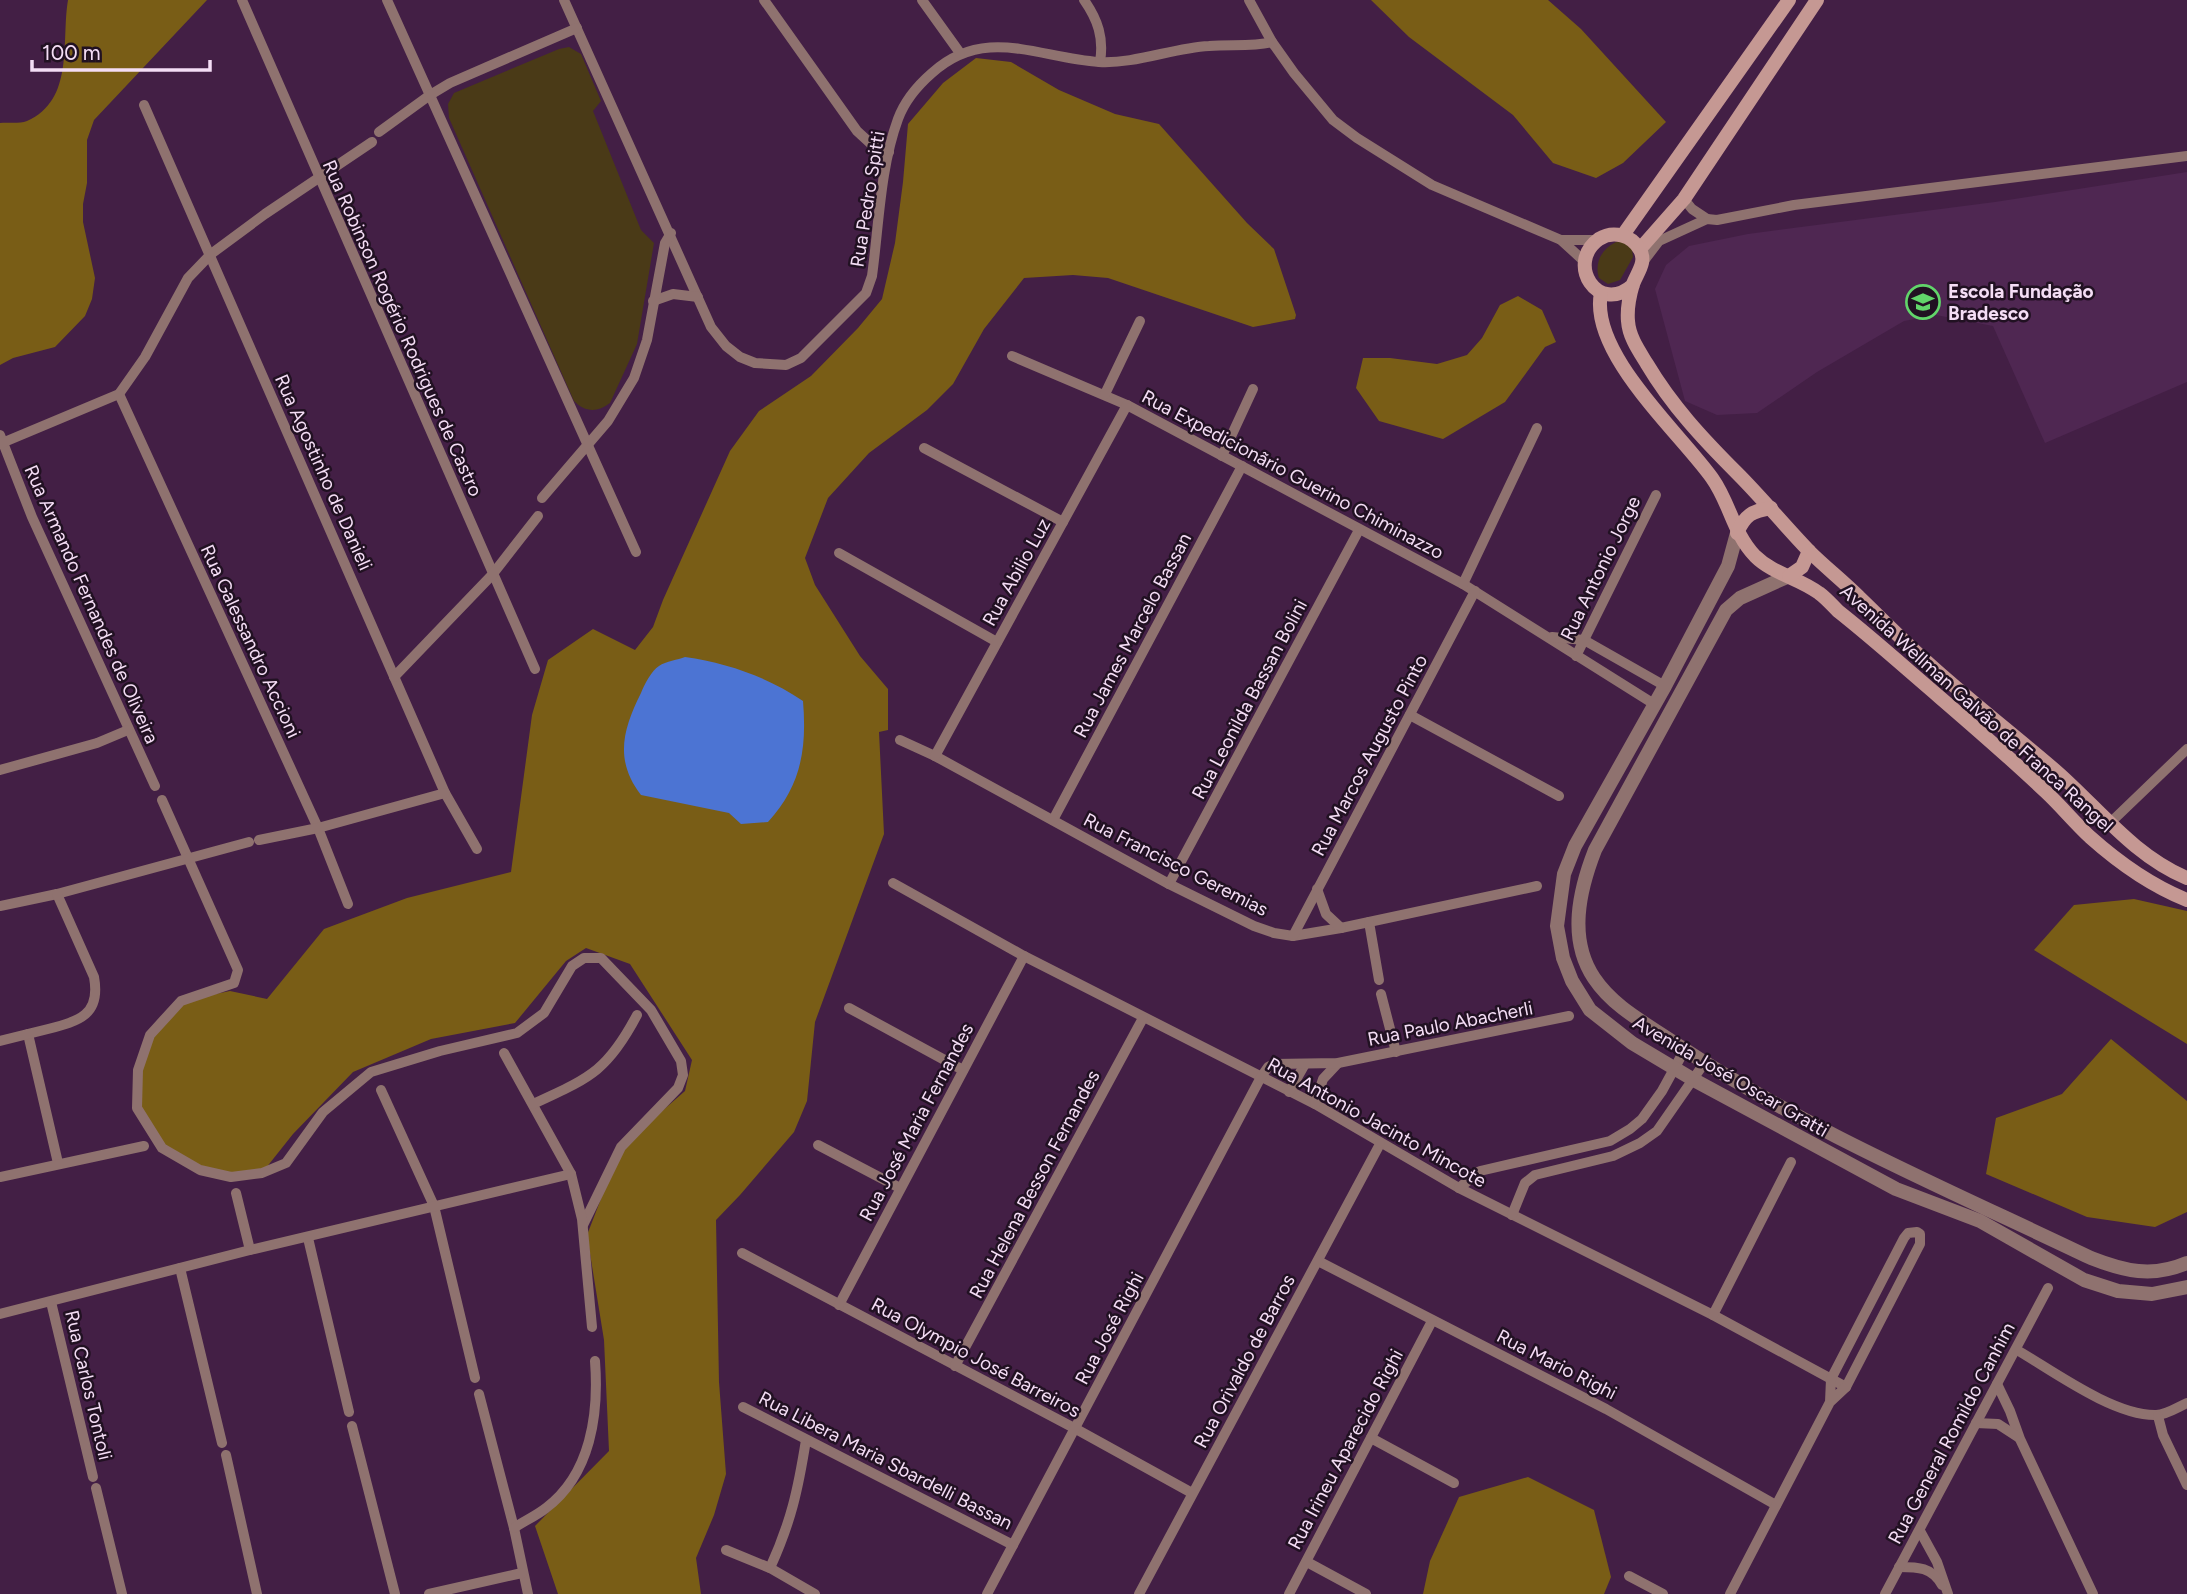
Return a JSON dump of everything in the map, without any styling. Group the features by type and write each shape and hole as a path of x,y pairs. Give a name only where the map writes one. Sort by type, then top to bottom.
{"main road":[{"path":"1623,235 1789,0"},
{"path":"1641,256 1632,240 1623,235 1606,235 1591,247 1585,262 1588,280 1601,293 1619,294 1633,285 1641,256 1684,199 1817,0"},
{"name":"Avenida Wellman Galvão de Franca Rangel","path":"1633,285 1628,319 1630,334 1658,382 1692,428 1771,508 1809,551 1928,663 2058,774 2151,859 2187,878"},
{"name":"Avenida Wellman Galvão de Franca Rangel","path":"1601,293 1599,304 1602,318 1619,359 1644,398 1711,477 1725,498 1737,533 1765,564 1820,593 2046,792 2100,845 2141,876 2169,893 2187,900"},
{"path":"1737,533 1751,512 1771,508"},
{"path":"1789,576 1802,566 1809,551"}],"street":[{"name":"Rua Robinson Rogério Rodrigues de Castro","path":"242,0 535,669"},
{"path":"387,0 636,552"},
{"name":"Rua Pedro Spitti","path":"564,0 711,327 726,346 740,357 772,366 786,365 801,358 866,293 872,276 888,152 898,117 914,89 937,68 960,53 995,46 1101,62 1210,46 1256,46 1272,42"},
{"path":"764,0 857,131 870,143 888,152"},
{"path":"922,0 960,53"},
{"path":"1084,0 1093,12 1101,33 1101,62"},
{"path":"1249,0 1272,42 1333,120 1432,185 1561,240 1585,262"},
{"path":"379,132 450,83 576,28"},
{"name":"Rua Agostinho de Danieli","path":"144,105 445,793 477,849"},
{"path":"1,439 119,394 145,357 188,278 211,254 372,142"},
{"path":"1684,199 1692,209 1707,219 1717,220 1806,204 2187,156"},
{"path":"1641,256 1659,241 1707,219"},
{"path":"542,498 612,415 634,377 647,340 665,243 671,233"},
{"path":"1561,240 1597,240"},
{"path":"653,301 673,294 698,297"},
{"path":"1105,394 1140,321"},
{"name":"Rua Expedicionãrio Guerino Chiminazzo","path":"1012,356 1127,405 1463,584 1654,704"},
{"path":"1222,456 1253,389"},
{"name":"Rua Galessandro Accioni","path":"119,394 318,828 348,904"},
{"name":"Rua Abilio Luz","path":"935,756 1127,405"},
{"path":"1463,584 1537,429"},
{"name":"Rua Armando Fernandes de Oliveira","path":"1,439 32,517 155,786"},
{"path":"925,447 1063,523"},
{"name":"Rua James Marcelo Bassan","path":"1054,820 1242,466"},
{"name":"Rua Antonio Jorge","path":"1576,656 1656,495"},
{"path":"394,677 492,575 538,516"},
{"name":"Rua Leonilda Bassan Bolini","path":"1169,884 1359,530"},
{"name":"Avenida José Oscar Gratti","path":"1737,533 1728,566 1576,846 1564,874 1557,926 1563,958 1572,981 1590,1010 1623,1037 1694,1080 1896,1189 1980,1221 2084,1280 2118,1291 2152,1294 2187,1287"},
{"path":"839,553 997,642"},
{"name":"Avenida José Oscar Gratti","path":"1789,576 1740,598 1726,610 1595,850 1583,881 1578,911 1579,933 1593,977 1614,1002 1705,1062 1806,1122 2091,1258 2123,1270 2148,1271 2187,1263"},
{"name":"Rua Marcos Augusto Pinto","path":"1293,936 1475,591"},
{"name":"Rua Expedicionãrio Guerino Chiminazzo","path":"1549,637 1584,640"},
{"path":"1584,640 1665,686"},
{"path":"1410,715 1559,796"},
{"path":"1,768 97,743 128,730"},
{"name":"Rua Francisco Geremias","path":"900,740 935,756 1169,884 1254,926 1274,933 1293,936 1342,928 1537,886"},
{"path":"2110,823 2187,748"},
{"path":"0,906 57,894 254,841 318,828 445,793"},
{"path":"162,800 239,970 234,983 181,1001 149,1035 138,1070 137,1108 162,1148 200,1170 231,1177 262,1173 286,1163 323,1112 371,1072 440,1051 517,1033 544,1013 572,966 584,958 601,958 651,1010 681,1061 683,1075 678,1088 621,1147 583,1225"},
{"name":"Rua Antonio Jacinto Mincote","path":"893,883 1024,956 1315,1104 1459,1188 1713,1315 1846,1387"},
{"path":"1317,889 1325,914 1342,928"},
{"path":"0,1041 75,1022 90,1012 94,1002 97,989 94,977 57,894"},
{"path":"1369,922 1379,980"},
{"name":"Rua José Maria Fernandes","path":"839,1305 1024,956"},
{"path":"1381,994 1396,1052"},
{"path":"849,1008 963,1070"},
{"path":"533,1104 588,1078 622,1044 637,1015"},
{"name":"Rua Paulo Abacherli","path":"1261,1077 1268,1067 1274,1064 1338,1063 1569,1017"},
{"name":"Rua Helena Besson Fernandes","path":"955,1366 1143,1018"},
{"path":"28,1034 58,1163"},
{"path":"1459,1188 1480,1171 1610,1141 1630,1129 1642,1119 1655,1101 1685,1049"},
{"path":"503,1053 571,1174 583,1225 592,1327"},
{"path":"1512,1215 1525,1183 1535,1174 1613,1156 1657,1131 1705,1062"},
{"path":"1315,1104 1323,1079 1338,1063"},
{"path":"1289,1092 1305,1064"},
{"name":"Rua José Righi","path":"987,1594 1261,1077"},
{"path":"381,1090 434,1206 475,1378"},
{"name":"Rua Orivaldo de Barros","path":"1139,1594 1380,1144"},
{"path":"818,1145 900,1188"},
{"path":"0,1177 144,1146"},
{"path":"1713,1315 1791,1162"},
{"path":"0,1314 250,1250 571,1174"},
{"path":"236,1193 250,1250"},
{"path":"1730,1594 1830,1402 1846,1387 1920,1244 1920,1234 1917,1232 1908,1233 1904,1238 1831,1379 1830,1402"},
{"path":"308,1238 349,1412"},
{"name":"Rua Olympio José Barreiros","path":"742,1253 1192,1493"},
{"name":"Rua Mario Righi","path":"1318,1261 1606,1409 1776,1505"},
{"path":"180,1268 222,1443"},
{"name":"Rua General Romildo Canhim","path":"1885,1594 2048,1289"},
{"name":"Rua Carlos Tontoli","path":"51,1302 122,1594"},
{"name":"Rua Irineu Aparecido Righi","path":"1289,1594 1432,1321"},
{"path":"2017,1350 2123,1409 2158,1416 2187,1403"},
{"path":"514,1528 547,1508 578,1470 595,1422 595,1361"},
{"path":"1997,1384 2093,1594"},
{"path":"479,1394 514,1528 528,1594"},
{"name":"Rua Libera Maria Sbardelli Bassan","path":"743,1407 1013,1545"},
{"path":"2158,1416 2163,1435 2187,1485"},
{"path":"1976,1423 1998,1424 2020,1439"},
{"path":"352,1426 395,1594"},
{"path":"1371,1438 1454,1483"},
{"path":"770,1568 787,1531 806,1440"},
{"path":"226,1455 257,1594"},
{"path":"1920,1531 1937,1562 1947,1594"},
{"path":"726,1550 770,1568 815,1594"},
{"path":"1307,1562 1366,1594"},
{"path":"1899,1567 1922,1567 1930,1571 1938,1577 1947,1594"},
{"path":"429,1594 522,1573"},
{"path":"1629,1576 1663,1594"}],"shaded area":[{"path":"68,0 207,0 94,120 87,140 83,222 95,278 92,299 85,316 55,347 13,358 0,365 0,123 27,121 53,99 63,68"},
{"path":"1371,0 1548,0 1581,29 1666,122 1623,163 1596,178 1553,163 1513,115 1409,37"},
{"path":"569,47 581,54 601,101 593,111 641,230 654,243 637,344 610,403 596,410 582,407 574,401 449,118 448,104 454,93"},
{"path":"976,58 1011,62 1059,90 1115,114 1159,124 1247,223 1274,249 1296,315 1295,319 1253,327 1108,278 1073,275 1024,278 984,329 953,384 927,410 869,453 828,498 805,558 815,585 860,656 888,689 888,730 879,732 884,834 815,1022 807,1101 794,1132 716,1220 719,1382 726,1474 714,1515 696,1558 701,1594 558,1594 535,1526 609,1451 604,1340 587,1235 621,1147 685,1091 692,1060 630,964 586,948 566,961 515,1023 431,1039 353,1072 293,1134 262,1173 231,1177 200,1170 162,1148 137,1108 138,1070 150,1035 181,1001 230,991 267,999 324,929 407,898 511,872 532,715 548,660 593,629 635,650 653,627 730,451 759,411 811,376 882,299 895,243 908,124 943,83"},
{"name":"Escola Fundação Bradesco","path":"2187,172 2187,382 2045,443 1993,326 1936,315 1904,321 1817,372 1757,413 1717,415 1685,401 1655,289 1666,265 1689,246 1748,234 1995,202"},
{"path":"1616,242 1623,242 1632,249 1633,257 1620,280 1608,284 1599,278 1598,261 1603,252"},
{"path":"1518,296 1542,310 1556,342 1545,347 1505,402 1443,439 1379,421 1356,388 1363,358 1390,358 1437,364 1467,355 1482,338 1500,305"},
{"path":"2134,899 2187,911 2187,1044 2034,950 2074,905"},
{"path":"2111,1039 2187,1101 2187,1212 2155,1227 2087,1217 1986,1174 1996,1118 2062,1094"},
{"path":"1528,1477 1594,1510 1611,1577 1604,1594 1423,1594 1430,1561 1459,1497"}],"water":[{"path":"685,657 747,672 803,701 804,735 795,781 768,822 741,824 729,813 641,795 633,782 624,757 624,744 635,706 656,668"}],"place":[{"name":"Escola Fundação Bradesco","path":"1923,302"}]}
